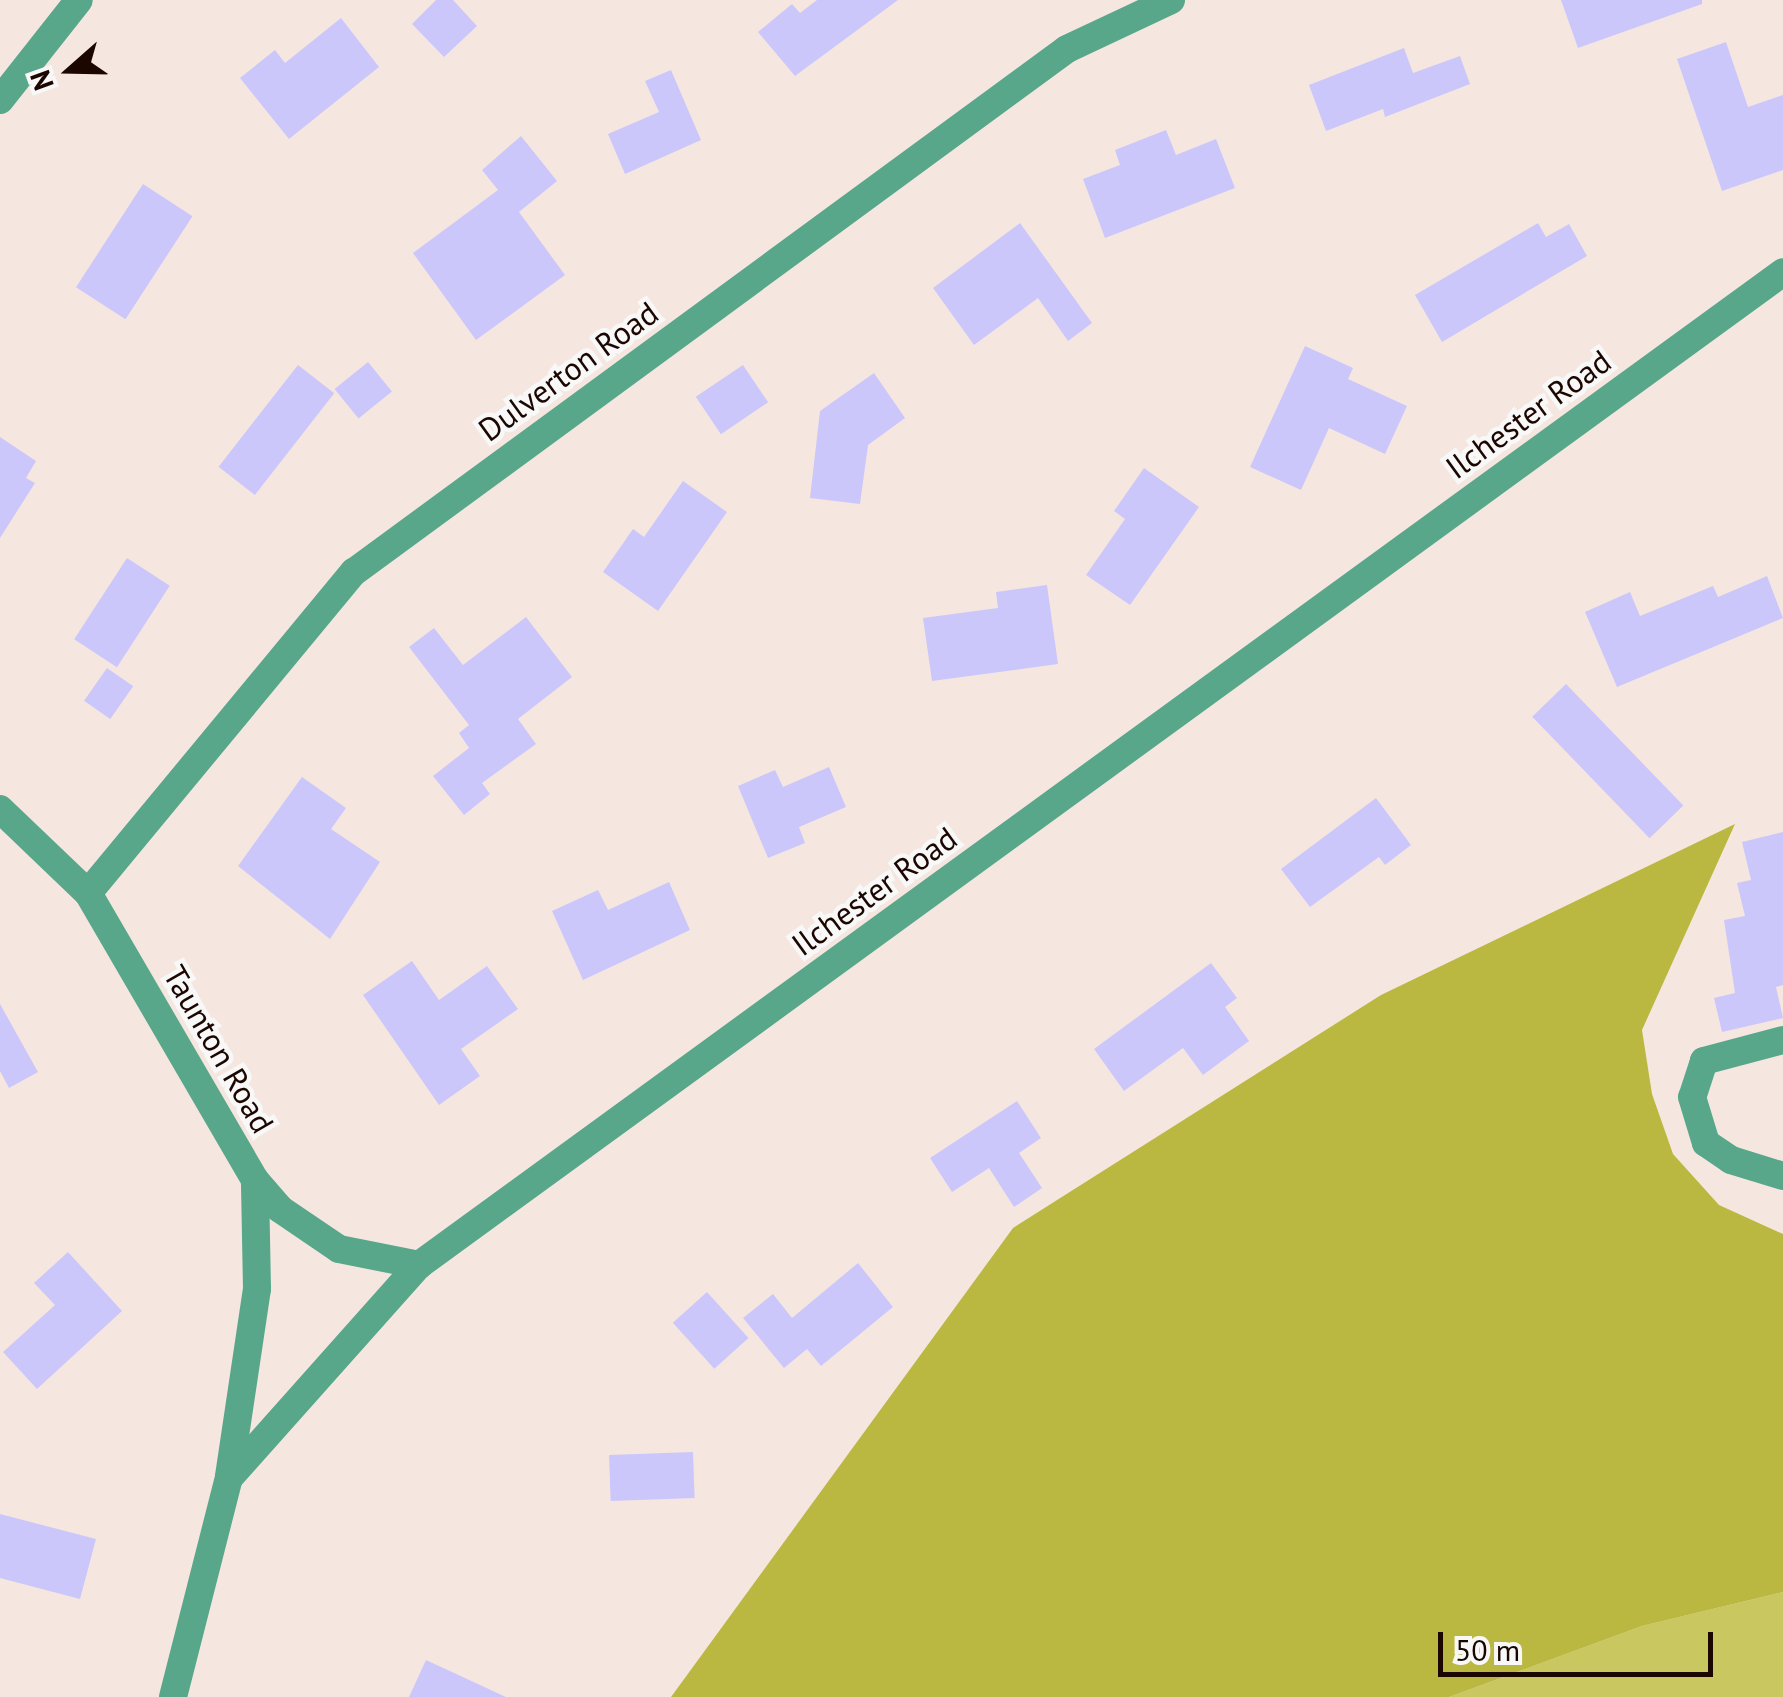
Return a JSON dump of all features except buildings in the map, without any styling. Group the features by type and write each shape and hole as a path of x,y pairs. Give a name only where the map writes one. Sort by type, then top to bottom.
{"street":[{"path":"0,100 79,0"},
{"name":"Dulverton Road","path":"88,893 354,572 1067,50 1171,0"},
{"name":"Ilchester Road","path":"173,1697 228,1478 419,1265 1783,272"},
{"name":"Taunton Road","path":"0,809 88,893 254,1180 308,1234 339,1249 419,1265"},
{"path":"1783,1040 1734,1048 1704,1061 1692,1097 1706,1144 1731,1160 1783,1176"},
{"path":"228,1478 257,1288 254,1180"}],"shaded area":[{"path":"1735,824 1642,1030 1652,1094 1673,1154 1719,1205 1783,1234 1783,1592 1642,1626 1449,1697 671,1697 1013,1228 1381,995"},
{"path":"1783,1592 1783,1697 1449,1697 1642,1626"}]}
